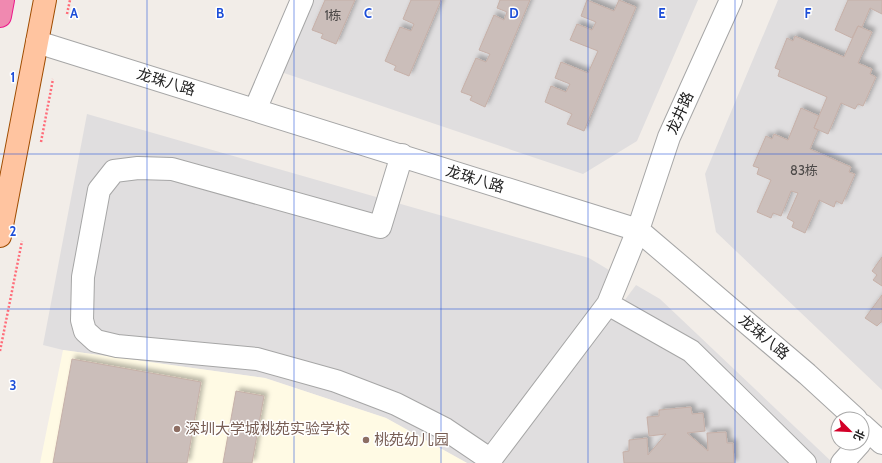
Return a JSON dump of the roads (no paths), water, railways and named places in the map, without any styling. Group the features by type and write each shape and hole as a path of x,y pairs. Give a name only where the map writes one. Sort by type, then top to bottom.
{"highway":[{"path":"0,16 3,0"}],"main road":[{"path":"0,236 45,0"}],"street":[{"path":"255,110 302,0"},
{"name":"龙井路","path":"490,461 608,304 638,230 669,137 731,0"},
{"name":"龙珠八路","path":"37,42 638,230 807,374 843,411"},
{"path":"402,155 380,227 172,169 138,168 114,171 99,190 84,277 82,320 85,331 96,341 117,346 257,359 336,381 396,404 445,429 490,461"},
{"path":"608,304 691,351 804,463"},
{"path":"842,463 852,451"}],"place":[{"name":"深圳大学城桃苑实验学校","path":"177,429"},
{"name":"桃苑幼儿园","path":"366,440"}]}
